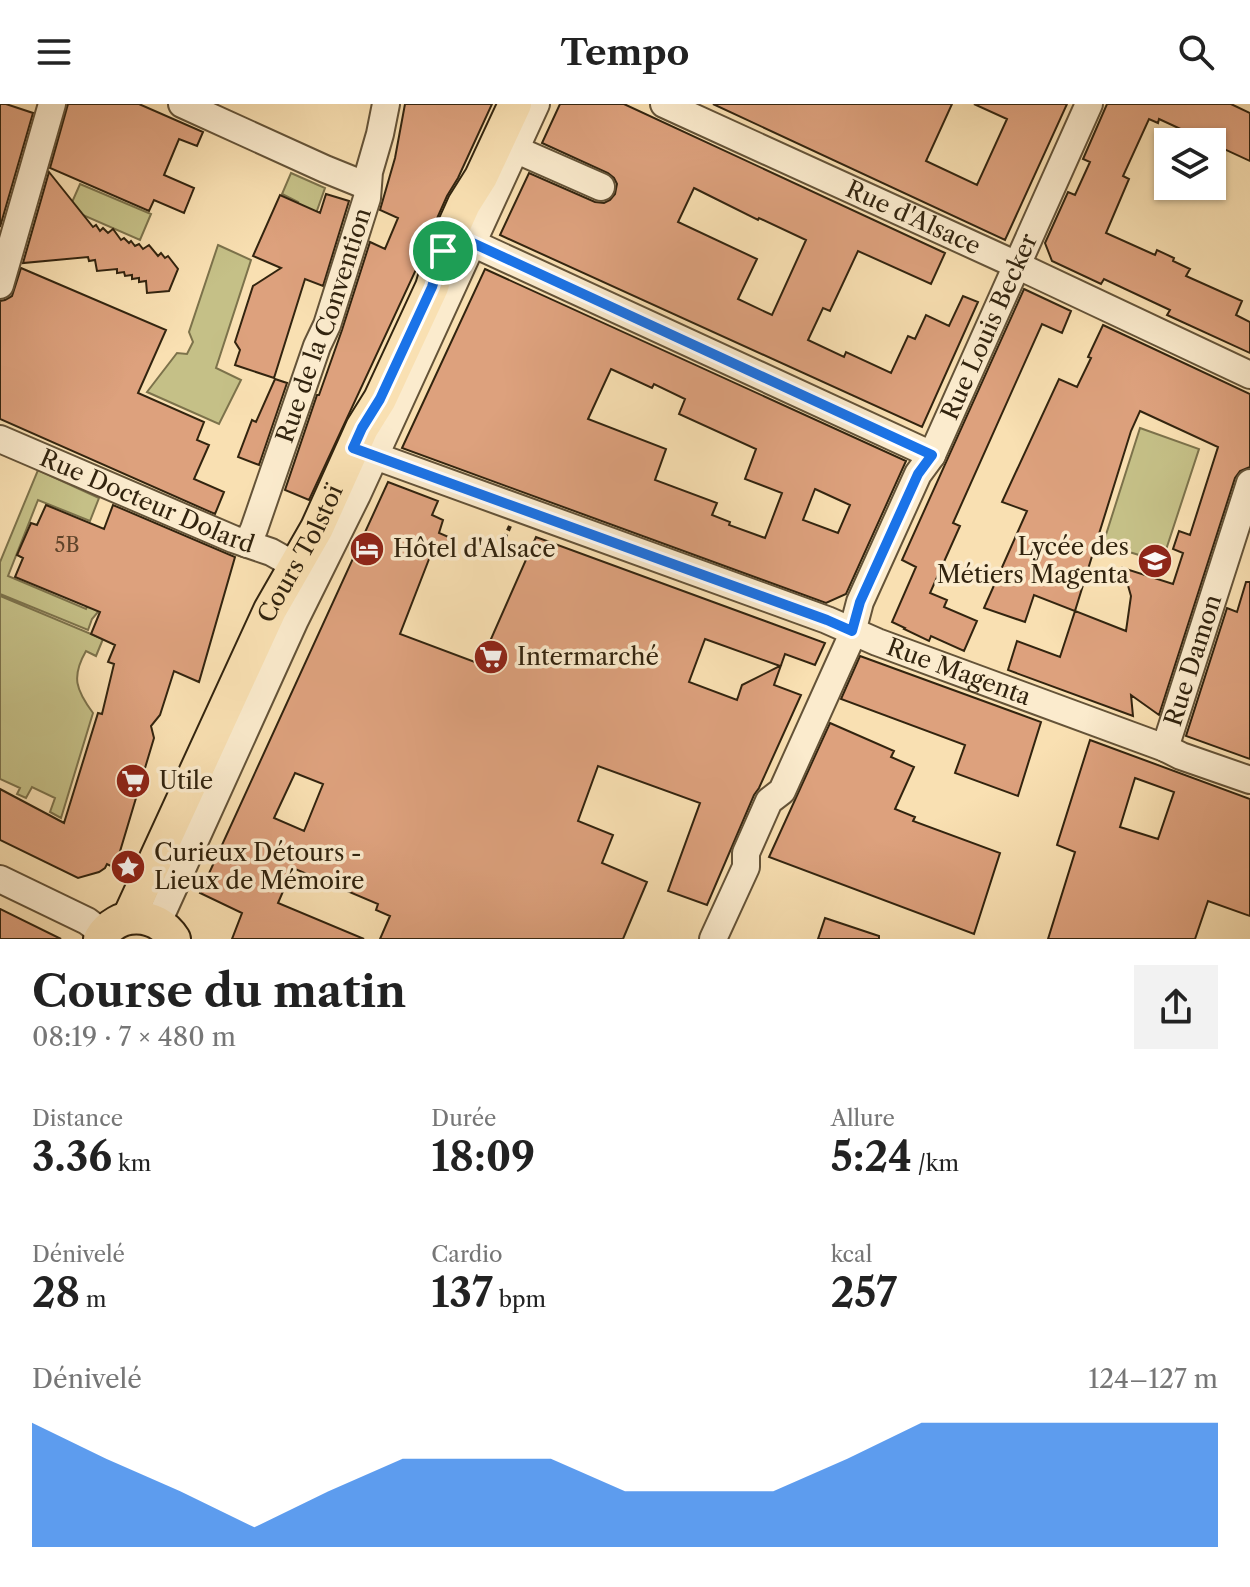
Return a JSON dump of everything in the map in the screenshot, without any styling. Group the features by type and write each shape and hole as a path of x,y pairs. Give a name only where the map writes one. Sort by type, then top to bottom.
{"main road":[{"name":"Cours Tolstoï","path":"133,930 270,610 364,452 362,428 380,399 432,287 443,251 461,238 506,145 515,104"}],"street":[{"path":"0,285 52,104"},
{"path":"182,104 367,186"},
{"name":"Rue de la Convention","path":"247,544 327,325 367,198 386,104"},
{"path":"536,104 506,145 601,187"},
{"name":"Rue d'Alsace","path":"664,104 1250,375"},
{"name":"Rue Louis Becker","path":"713,939 746,867 746,853 769,801 782,791 850,640 860,602 918,474 932,455 1089,104"},
{"path":"461,238 932,455"},
{"name":"Rue Docteur Dolard","path":"0,439 271,552 296,566"},
{"path":"0,879 87,921 133,930 289,634 364,452"},
{"name":"Rue Magenta","path":"364,452 827,620 877,642 1250,780"},
{"name":"Rue Damon","path":"1165,748 1250,483"}],"path":[{"path":"500,549 511,524"}],"shaded area":[{"path":"291,173 325,188 309,233 277,248 298,202 282,194"},
{"path":"80,184 151,214 140,240 69,209"},
{"path":"218,245 251,260 216,368 241,380 219,424 147,392 177,353 187,354 193,342 189,332"},
{"path":"1140,428 1199,449 1162,562 1103,544"},
{"path":"38,470 99,498 90,521 38,500 8,576 86,609 101,574 120,556 88,630 0,594 0,562"},
{"path":"0,596 103,639 96,656 86,651 78,668 79,690 93,713 61,818 50,812 55,798 32,787 26,798 17,794 20,788 0,779"}],"building":[{"path":"0,104 33,113 0,227"},
{"path":"68,104 139,104 203,132 197,146 179,139 164,175 194,188 184,213 154,200 149,211 50,168"},
{"path":"405,104 492,104 309,500 285,490 370,242 385,249 398,218 380,210 395,158"},
{"path":"560,104 624,104 945,253 931,284 858,251 830,311 823,308 808,340 844,357 846,352 891,373 908,336 915,339 926,315 949,326 963,296 978,302 922,427 500,235 529,173 595,202 604,203 615,194 617,184 608,173 542,143","holes":["694,188 806,240 772,315 738,299 757,259 678,222"]},
{"path":"713,104 952,104 926,161 977,185 1007,119 974,104 1067,104 1005,240"},
{"path":"1107,104 1231,104 1250,113 1250,161 1226,150 1226,128 1178,128 1159,119 1158,123 1149,119 1123,176 1129,179 1106,233 1155,255 1157,250 1174,258 1173,261 1190,269 1186,276 1242,301 1236,315 1250,322 1250,353 1167,315 1170,310 1104,279 1101,284 1052,261 1045,243 1068,192 1075,195 1090,162 1083,159"},
{"path":"49,172 93,227 96,225 100,231 103,228 108,233 113,229 121,240 131,241 135,246 139,244 143,249 149,245 158,256 161,253 165,258 168,256 178,269 169,291 147,293 146,281 139,282 139,278 132,279 132,275 125,276 124,272 117,273 117,269 97,271 95,260 89,261 88,257 23,263"},
{"path":"326,194 349,201 323,286 305,279 274,378 235,365 240,350 235,342 253,286 281,268 253,256 280,195 320,213"},
{"path":"21,268 166,330 138,393 204,422 197,440 209,445 194,479 224,492 215,514 0,419 0,301 12,296"},
{"path":"485,269 906,461 846,594 826,603 402,448","holes":["611,369 685,399 679,414 756,449 745,479 782,493 765,538 729,525 730,522 712,515 717,503 655,480 666,449 588,419","815,489 850,505 838,533 803,520"]},
{"path":"1024,289 1071,311 1062,333 1042,324 953,523 960,526 930,593 947,600 944,607 977,621 964,651 931,636 929,641 892,622 916,567 902,560"},
{"path":"1103,325 1250,394 1250,467 1240,471 1235,478 1159,715 1131,695 1133,716 1008,670 1017,641 1060,657 1075,611 1034,595 1025,622 984,608 1027,511 1002,502 1059,379 1077,387 1091,358 1088,357","holes":["1140,411 1218,447 1190,535 1179,531 1173,549 1183,553 1173,584 1123,568 1131,596 1126,631 1075,611"]},
{"path":"275,379 287,383 259,465 238,457 252,420 256,422"},
{"path":"388,482 438,501 432,515 443,520 439,533 451,538 444,559 431,554 400,634 480,664 536,537 825,643 815,665 785,654 774,685 801,695 707,905 668,891 700,803 598,766 578,821 613,835 602,863 647,882 623,939 380,939 390,916 376,910 378,904 293,868 278,903 364,939 232,939 242,913 200,893","holes":["705,639 780,666 742,685 737,700 689,682","295,773 323,784 304,831 274,818"]},
{"path":"46,505 104,529 113,505 235,557 199,682 174,671 160,715 151,726 154,738 115,868 107,864 99,872 78,878 0,840 0,789 64,823 98,713 102,714 114,664 108,662 115,645 91,634 100,612 15,577 23,558 17,555 31,523 37,525"},
{"path":"1246,582 1250,582 1250,759 1186,736 1227,608 1237,612"},
{"path":"860,656 1041,722 1018,796 955,773 965,745 841,699"},
{"path":"830,723 894,751 891,757 914,767 895,809 915,817 913,821 1000,853 974,934 769,857"},
{"path":"1090,740 1250,799 1250,916 1208,901 1195,939 1048,939 1075,852 1057,845","holes":["1135,778 1174,792 1158,839 1120,827"]},
{"path":"0,909 61,939 0,939"},
{"path":"825,918 879,936 879,939 818,939"}],"place":[{"name":"Hôtel d'Alsace","path":"367,549"},
{"name":"Lycée des Métiers Magenta","path":"1155,561"},
{"name":"Intermarché","path":"491,657"},
{"name":"Utile","path":"133,781"},
{"name":"Curieux Détours - Lieux de Mémoire","path":"128,867"}],"route":[{"path":"451,233 932,455 918,474 856,611 852,631 353,448 380,399 432,287 443,251 451,233"}]}
